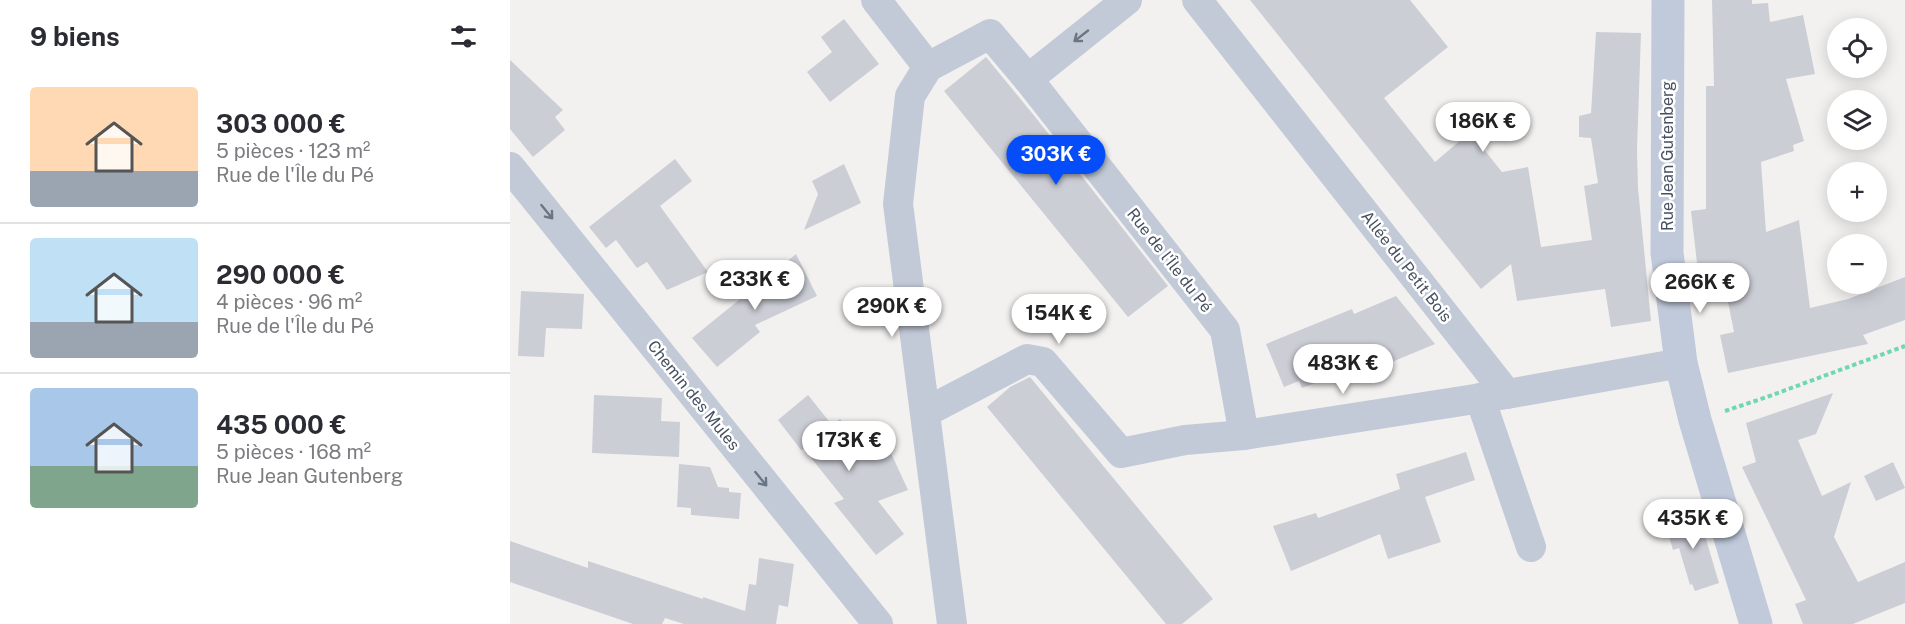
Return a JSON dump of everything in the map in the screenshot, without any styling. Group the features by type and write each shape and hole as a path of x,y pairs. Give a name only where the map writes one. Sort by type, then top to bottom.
{"main road":[{"name":"Rue Jean Gutenberg","path":"1668,0 1667,253 1681,363 1695,420 1756,624"}],"street":[{"path":"876,0 928,68"},
{"path":"1028,79 1127,0"},
{"name":"Allée du Petit Bois","path":"1197,0 1493,396 1531,547"},
{"name":"Rue de l'Île du Pé","path":"952,624 898,204 910,96 928,68 990,34 1225,330 1244,435"},
{"name":"Chemin des Mules","path":"510,167 878,624"},
{"path":"926,412 1027,358 1043,362 1121,453 1185,440 1244,435 1493,396 1681,363"}],"path":[{"path":"1695,420 1767,397 1905,346"}],"building":[{"path":"1250,0 1410,0 1448,47 1384,98 1435,162 1470,132 1502,172 1528,167 1541,247 1592,240 1584,186 1598,183 1591,138 1579,137 1579,116 1591,113 1596,32 1641,33 1638,188 1651,321 1611,327 1605,289 1517,301 1511,264 1481,289"},
{"path":"1712,0 1752,0 1752,4 1768,3 1770,22 1803,15 1815,74 1786,79 1804,141 1793,145 1794,151 1761,162 1766,232 1799,220 1810,308 1861,294 1887,294 1887,284 1905,277 1905,320 1863,335 1868,344 1728,373 1720,335 1734,332 1725,287 1700,289 1691,211 1706,209 1706,86 1714,86"},
{"path":"844,19 879,64 830,102 807,72 832,52 821,37"},
{"path":"986,57 1168,286 1128,317 944,91"},
{"path":"510,60 563,110 555,117 565,130 533,157 510,129"},
{"path":"675,159 692,181 660,206 708,272 667,290 647,262 637,268 616,240 606,248 589,227"},
{"path":"844,164 861,203 804,230 818,194 812,181"},
{"path":"796,254 817,296 755,325 760,332 717,367 692,338"},
{"path":"521,291 584,294 582,329 546,328 544,357 518,356"},
{"path":"1396,296 1435,344 1387,364 1384,357 1302,388 1299,381 1284,387 1266,344 1352,309 1354,314"},
{"path":"1030,377 1213,599 1182,624 1166,624 987,407 1010,387"},
{"path":"1833,393 1816,434 1798,440 1822,496 1851,482 1834,537 1858,582 1905,562 1905,603 1853,624 1803,624 1795,604 1806,600 1742,467 1756,462 1746,423"},
{"path":"594,395 662,398 661,421 680,422 679,457 592,453"},
{"path":"808,395 832,425 840,419 873,459 890,451 908,490 878,501 904,534 876,555 834,503 844,499 778,420"},
{"path":"1466,452 1475,480 1425,497 1441,542 1388,559 1380,534 1291,571 1273,526 1316,513 1318,518 1400,489 1396,474"},
{"path":"1893,462 1905,488 1876,501 1864,476"},
{"path":"679,464 710,467 718,487 729,488 729,492 741,493 739,519 691,515 691,508 677,507"},
{"path":"1698,512 1719,583 1695,591 1692,584 1690,585 1679,548 1673,550 1665,523"},
{"path":"510,541 588,568 588,561 745,611 749,584 756,585 759,558 794,564 788,607 779,605 776,624 684,624 665,618 662,624 633,624 510,582"}]}
